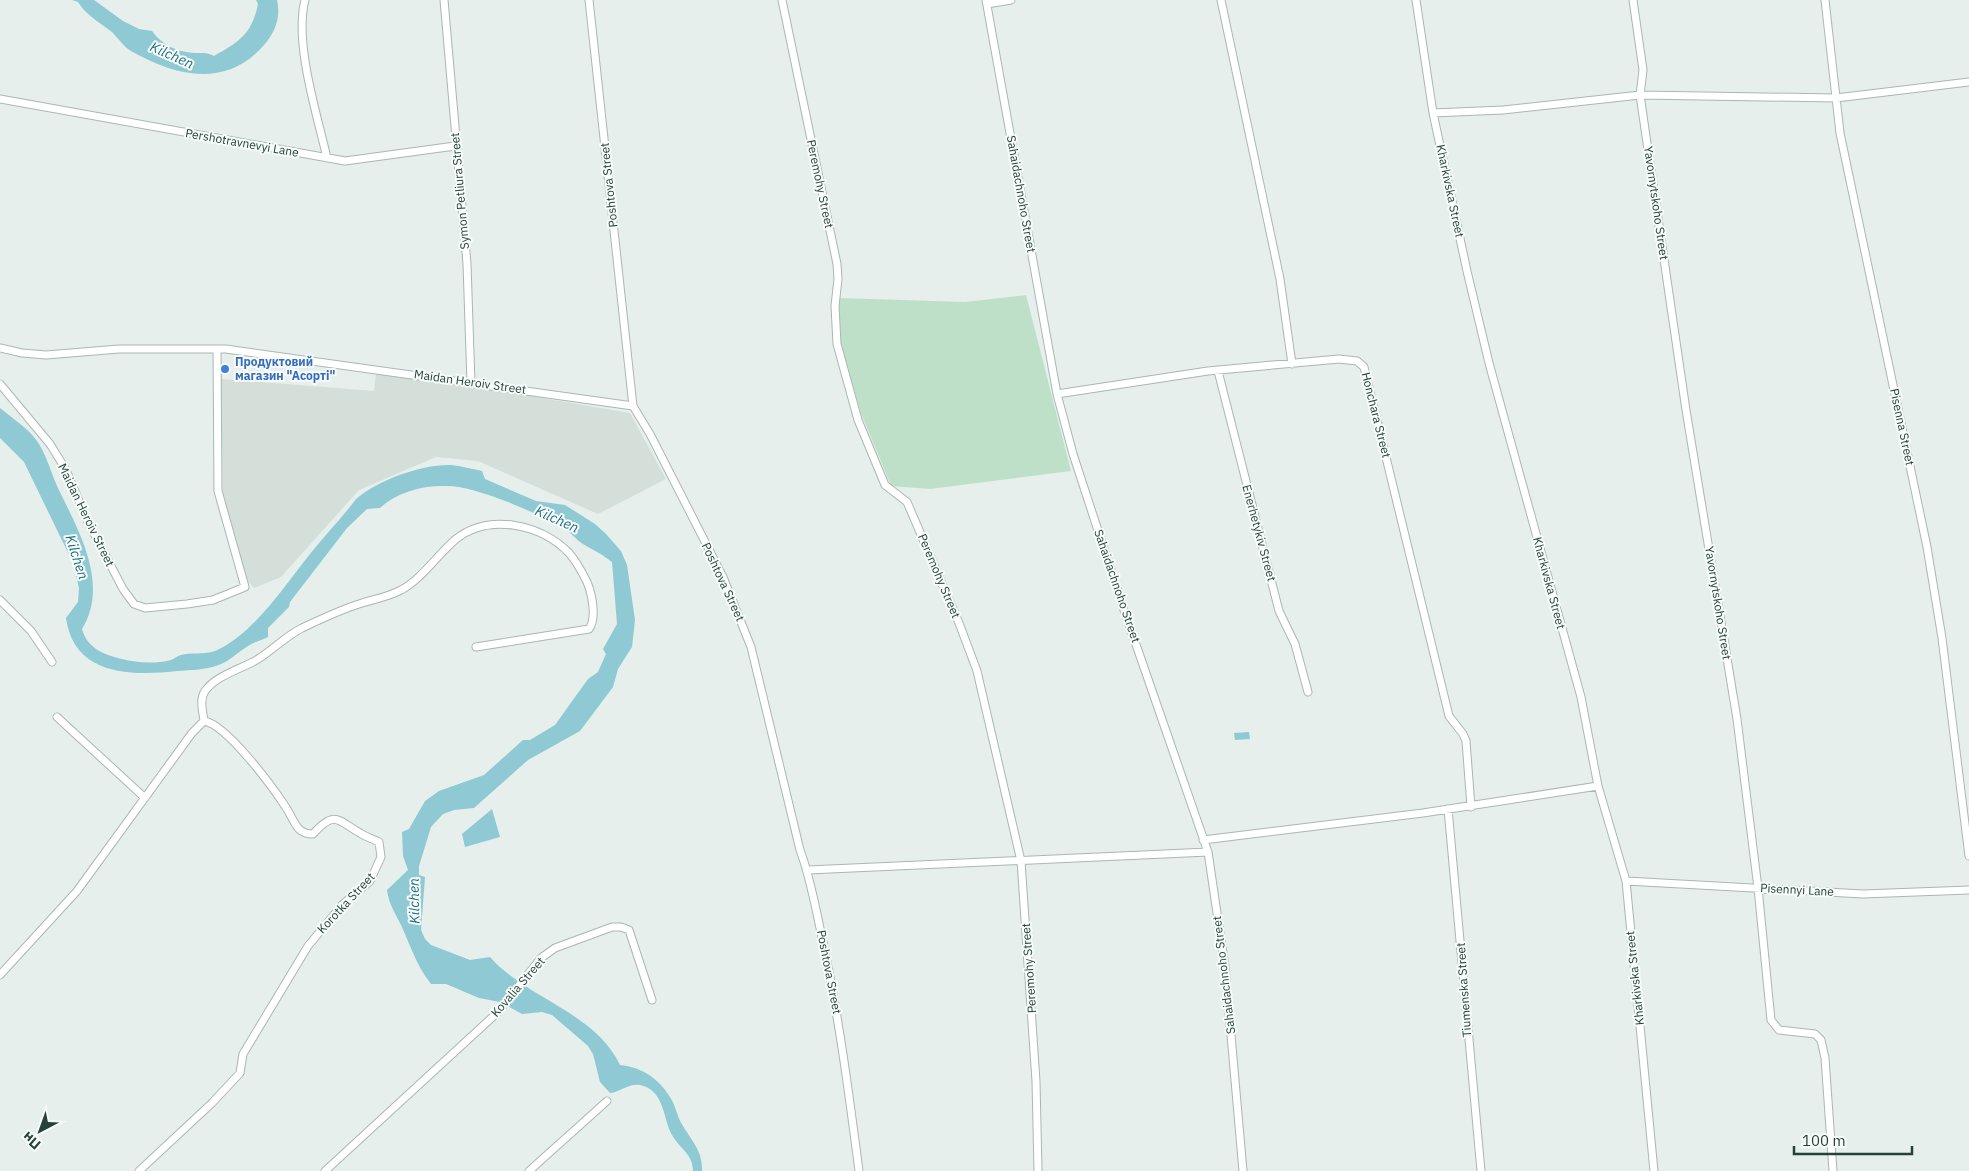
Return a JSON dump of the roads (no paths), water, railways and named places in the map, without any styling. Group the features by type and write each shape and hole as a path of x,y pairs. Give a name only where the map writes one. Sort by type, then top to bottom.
{"street":[{"path":"305,0 302,35 303,54 327,158"},
{"name":"Symon Petliura Street","path":"444,0 455,146 467,264 471,382"},
{"name":"Poshtova Street","path":"589,0 633,406 650,434 723,577 751,647 800,850 808,870 842,1041 859,1171"},
{"name":"Peremohy Street","path":"782,0 837,264 838,280 835,306 837,344 858,420 885,485 907,502 960,623 977,671 1021,861 1036,1072 1038,1171"},
{"path":"986,2 1011,0"},
{"path":"1221,0 1266,206 1286,313 1292,364"},
{"name":"Kharkivska Street","path":"1416,0 1433,112 1482,336 1581,697 1598,786 1626,882 1654,1171"},
{"name":"Yavornytskoho Street","path":"1633,0 1643,70 1640,95 1686,410 1738,719 1771,1020 1779,1030 1814,1034 1822,1040 1833,1171"},
{"name":"Pisenna Street","path":"1825,0 1840,133 1927,547 1942,638 1969,856"},
{"name":"Sahaidachnoho Street","path":"986,2 1057,394 1088,499 1208,852 1226,967 1243,1171"},
{"path":"1433,112 1503,110 1640,95 1836,98 1969,82"},
{"name":"Pershotravnevyi Lane","path":"0,99 345,161 455,146"},
{"name":"Maidan Heroiv Street","path":"0,348 22,353 46,355 119,349 217,349 392,371 633,406"},
{"name":"Maidan Heroiv Street","path":"0,384 50,444 66,470 87,520 123,589 134,604 145,608 213,600 245,587 218,491 217,349"},
{"name":"Honchara Street","path":"1057,394 1218,371 1348,359 1357,361 1364,367 1448,716 1463,734 1466,742 1471,806"},
{"name":"Enerhetykiv Street","path":"1218,371 1279,611 1295,644 1308,692"},
{"path":"0,975 76,891 192,734 204,721 202,697 204,692 214,682 255,661 301,628 360,604 389,596 403,589 457,538 478,527 491,524 511,525 548,535 579,565 589,588 593,614 592,625 589,629 476,647"},
{"path":"0,600 31,631 52,662"},
{"path":"57,717 145,798"},
{"name":"Korotka Street","path":"139,1171 212,1103 240,1073 243,1054 308,946 342,905 370,881 381,857 379,842 359,833 344,821 331,820 324,822 313,834 304,833 298,828 273,788 248,758 217,725 204,721"},
{"path":"1204,840 1471,806 1598,786"},
{"name":"Tiumenska Street","path":"1448,809 1480,1171"},
{"path":"808,870 1208,852"},
{"name":"Pisennyi Lane","path":"1626,882 1863,894 1969,890"},
{"name":"Kovalia Street","path":"325,1171 498,1012 541,958 555,948 612,927 621,926 629,930 652,1000"},
{"path":"529,1171 606,1101"}],"water":[{"name":"Kilchen","path":"72,0 94,0 123,21 139,29 152,31 170,47 194,53 207,53 214,56 231,46 248,30 258,4 256,0 277,0 278,19 264,45 249,59 233,68 217,73 200,74 182,72 165,67 131,51 112,32 89,15 78,2"},
{"name":"Kilchen","path":"0,408 20,423 37,441 82,538 92,575 93,593 90,611 82,629 84,636 97,650 128,660 159,662 171,660 185,654 215,651 229,644 267,608 356,499 388,480 414,470 439,465 451,465 482,471 485,479 536,501 565,505 595,524 606,534 621,551 627,565 635,620 632,647 618,669 613,687 580,731 528,760 474,808 454,810 443,814 431,827 419,866 419,875 425,877 421,930 425,939 431,945 470,960 490,957 505,972 578,1019 594,1032 609,1047 620,1065 636,1068 655,1079 670,1097 681,1123 696,1147 701,1158 702,1171 693,1171 691,1160 672,1135 659,1099 654,1093 648,1088 636,1085 610,1093 600,1082 593,1054 588,1046 552,1015 542,1012 522,1014 500,1002 479,998 446,984 431,984 421,969 390,903 387,890 408,870 403,856 402,832 409,829 425,801 439,791 484,775 523,740 530,740 555,725 588,679 598,672 606,654 603,649 617,624 612,562 565,529 508,502 460,487 438,486 420,488 394,498 380,508 367,509 347,528 290,602 289,607 268,628 268,637 250,645 226,662 197,670 160,673 124,672 107,668 93,662 80,651 71,637 66,618 78,602 79,588 73,563 24,462 0,438"},
{"path":"1249,732 1250,739 1235,740 1234,733"},
{"path":"492,809 500,837 465,847 462,834"}],"place":[{"name":"Продуктовий магазин \"Асорті\"","path":"225,369"}]}
